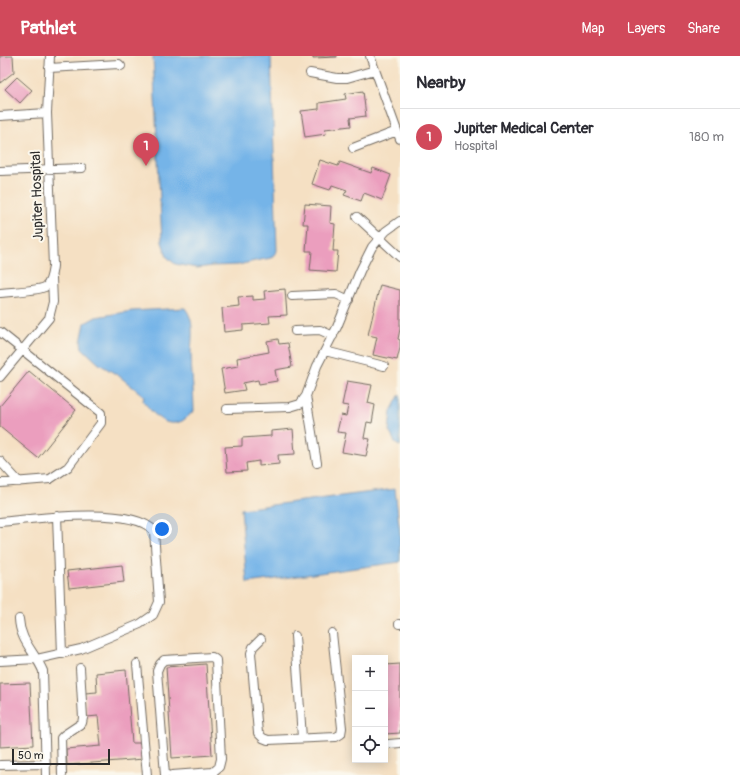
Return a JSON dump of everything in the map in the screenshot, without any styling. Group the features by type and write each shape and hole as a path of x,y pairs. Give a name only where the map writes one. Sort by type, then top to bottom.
{"lane":[{"name":"Jupiter Hospital","path":"0,377 49,318 53,302 47,113 50,56"},
{"path":"353,148 398,135 370,56"},
{"path":"49,68 113,64 119,64 121,66"},
{"path":"310,73 337,78 347,78 375,70"},
{"path":"0,116 47,113"},
{"path":"0,172 82,168"},
{"path":"357,217 400,258"},
{"path":"227,409 290,407 300,404 306,396 317,366 333,336 360,270 372,247 386,231 400,221"},
{"path":"0,293 32,290 45,286 52,278"},
{"path":"292,296 336,294 349,300"},
{"path":"295,331 320,330 333,336"},
{"path":"0,332 101,413 101,423 68,468 50,478 0,483"},
{"path":"325,351 384,366"},
{"path":"306,396 317,463"},
{"path":"0,461 19,482"},
{"path":"58,516 62,654"},
{"path":"0,522 58,516 111,516 149,525 154,531 159,602 153,615 140,624 81,649 38,658 0,661"},
{"path":"19,619 23,638 38,658 43,671 46,775"},
{"path":"261,639 253,647 251,653 258,733 263,738 268,740 336,737 341,734 342,728 332,633"},
{"path":"295,636 302,738"},
{"path":"165,775 157,671 160,664 164,660 212,657 216,660 221,759 219,767 213,774 172,775"},
{"path":"137,664 147,775"},
{"path":"62,775 61,738 82,723 83,718 80,668"},
{"path":"389,744 400,743"},
{"path":"0,765 46,764"}],"water":[{"path":"153,56 271,56 277,251 271,258 238,265 197,268 175,264 167,257 162,242"},
{"path":"185,308 192,323 191,359 194,411 182,421 170,423 155,415 143,401 144,396 119,376 99,364 82,348 81,342 85,323 96,317 132,311"},
{"path":"400,394 400,446 396,444 389,431 391,411"},
{"path":"395,489 400,534 400,562 247,583 241,509"}],"building":[{"path":"0,56 13,56 14,72 0,83"},
{"path":"313,56 337,56 337,57 313,58"},
{"path":"17,77 32,90 20,103 5,89"},
{"path":"363,91 366,116 350,118 351,126 325,129 326,134 305,137 301,111 319,109 319,103 346,99 345,94"},
{"path":"320,160 338,166 340,162 371,173 373,168 391,175 382,200 364,193 361,201 344,195 347,190 332,185 330,190 312,184"},
{"path":"305,204 331,206 330,223 335,224 333,251 338,251 336,272 310,270 312,251 306,251 308,224 303,224"},
{"path":"380,285 400,290 400,329 398,339 400,340 400,348 397,360 373,355 377,337 368,335"},
{"path":"285,289 287,315 269,316 270,323 243,325 243,330 224,332 222,308 239,306 238,297 253,296 253,300 265,299 264,291"},
{"path":"278,339 279,344 288,343 292,367 275,370 277,381 259,384 258,380 243,383 245,390 225,393 221,369 238,366 237,358 269,352 267,341"},
{"path":"29,371 76,410 38,458 0,427 0,406"},
{"path":"347,381 372,385 368,403 375,405 372,423 367,422 364,438 370,439 366,456 342,452 346,433 337,432 341,415 346,416 348,406 342,405"},
{"path":"293,429 295,454 278,455 279,464 259,466 259,461 246,463 247,471 227,472 225,447 242,446 242,438 271,436 271,431"},
{"path":"122,565 124,582 69,588 67,571"},
{"path":"206,664 212,755 172,758 166,667"},
{"path":"400,664 400,733 388,734 388,665"},
{"path":"126,670 132,743 143,743 144,759 67,765 66,749 101,746 98,716 87,717 85,693 97,692 96,673"},
{"path":"30,683 33,745 0,747 0,684"}],"place":[{"name":"Jupiter Medical Center","path":"146,166"}]}
